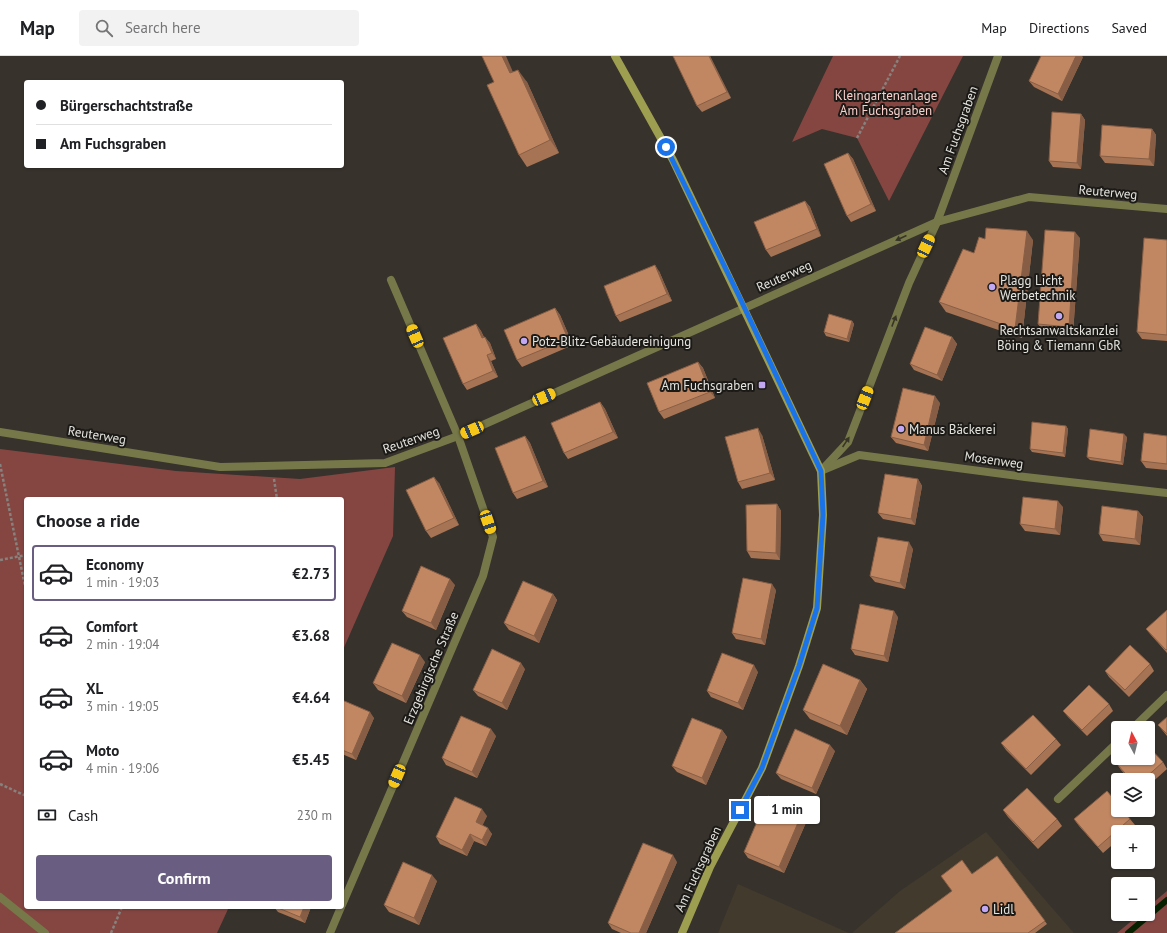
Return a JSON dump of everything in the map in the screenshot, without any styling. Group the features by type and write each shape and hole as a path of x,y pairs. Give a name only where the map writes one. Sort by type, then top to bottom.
{"main road":[{"name":"Am Fuchsgraben","path":"615,56 673,160 821,471 823,515 817,608 799,666 762,768 710,867 682,933"}],"street":[{"name":"Am Fuchsgraben","path":"821,471 848,442 909,283 937,222 998,56"},
{"name":"Reuterweg","path":"0,432 220,467 273,467 385,463 458,436 937,222 1029,197 1167,209"},
{"name":"Erzgebirgische Straße","path":"344,901 483,576 493,537 458,436 391,280"},
{"name":"Mosenweg","path":"821,471 859,455 1025,477 1167,493"},
{"path":"1140,721 1167,695"},
{"path":"1058,799 1111,749"},
{"path":"0,897 45,933"},
{"name":"Erzgebirgische Straße","path":"330,933 341,909"}],"path":[{"path":"857,138 900,56"},
{"path":"0,464 24,582"},
{"path":"273,467 277,497"},
{"path":"0,560 24,555"},
{"path":"0,784 24,795"},
{"path":"111,933 121,909"}],"shaded area":[{"path":"986,832 1074,933 852,933 900,891"},
{"path":"738,884 849,933 718,933"}],"green space":[{"name":"Kleingartenanlage Am Fuchsgraben","path":"833,56 963,56 889,201 857,138 822,129 792,142"},
{"path":"0,449 176,471 300,479 395,467 393,536 344,647 344,497 24,497 24,909 228,909 217,933 0,933"},
{"path":"1167,891 1167,933 1117,933 1132,921 1155,921 1155,901"}],"building":[{"path":"482,56 502,56 510,73 518,70 550,140 519,155 487,85 494,82"},
{"path":"673,56 709,56 727,92 697,106"},
{"path":"1041,56 1076,56 1058,94 1029,81"},
{"path":"1052,112 1081,114 1077,163 1049,161"},
{"path":"1102,125 1152,129 1149,159 1100,156"},
{"path":"848,153 871,204 847,216 824,164"},
{"path":"805,201 817,229 766,250 754,222"},
{"name":"Plagg Licht Werbetechnik","path":"986,228 1027,231 1015,329 939,302 963,249 974,253 979,237 985,239"},
{"path":"1045,230 1075,232 1069,327 1038,324"},
{"path":"1144,238 1167,240 1167,335 1137,332"},
{"path":"655,265 667,294 616,316 604,286"},
{"path":"555,308 568,339 517,360 504,330"},
{"path":"829,314 852,321 847,339 824,332"},
{"path":"476,324 482,338 485,337 492,353 487,355 493,371 463,384 443,338"},
{"path":"925,327 952,337 937,375 910,364"},
{"path":"698,362 710,392 659,412 647,383"},
{"path":"903,388 935,396 924,445 891,437"},
{"path":"600,402 613,432 564,453 551,423"},
{"path":"1032,422 1066,426 1063,453 1030,449"},
{"path":"758,428 770,473 738,482 725,437"},
{"path":"1090,429 1124,434 1121,462 1087,457"},
{"path":"1144,433 1167,436 1167,464 1141,461"},
{"path":"525,436 543,481 513,493 495,448"},
{"path":"885,474 918,479 911,519 878,513"},
{"path":"434,477 454,518 426,531 406,490"},
{"path":"1023,497 1058,501 1055,529 1020,524"},
{"path":"777,504 776,553 747,551 746,505"},
{"path":"1102,506 1138,511 1135,539 1099,534"},
{"path":"878,537 909,542 900,583 870,576"},
{"path":"421,566 450,579 431,623 402,611"},
{"path":"743,578 772,584 761,639 732,633"},
{"path":"523,581 553,594 534,636 504,623"},
{"path":"860,604 894,611 884,656 851,649"},
{"path":"1167,610 1167,649 1166,650 1146,629"},
{"path":"392,643 420,655 402,696 373,683"},
{"path":"1130,645 1150,664 1125,690 1105,671"},
{"path":"492,649 521,663 502,703 473,690"},
{"path":"722,653 754,665 738,703 707,691"},
{"path":"823,664 860,680 840,726 803,710"},
{"path":"1089,685 1109,704 1082,730 1063,711"},
{"path":"344,701 370,712 352,754 344,751"},
{"path":"1033,715 1056,739 1026,769 1001,743"},
{"path":"461,716 491,729 472,772 442,758"},
{"path":"1167,717 1167,734 1158,725"},
{"path":"692,718 722,730 702,778 672,766"},
{"path":"795,729 830,745 812,788 776,773"},
{"path":"1155,753 1163,762 1151,773 1125,773 1118,765 1155,765"},
{"path":"1027,788 1057,819 1033,842 1003,810"},
{"path":"1107,791 1111,796 1111,817 1128,817 1130,819 1123,825 1111,825 1111,836 1098,847 1074,819"},
{"path":"768,796 803,811 779,867 744,852"},
{"path":"455,797 482,809 476,822 488,828 482,840 470,834 462,850 436,837"},
{"path":"643,843 673,855 639,933 631,933 608,923"},
{"name":"Lidl","path":"997,856 1045,921 1028,933 895,933 952,891 941,876 962,860 972,874"},
{"path":"403,862 432,875 414,918 384,905"},
{"path":"281,909 303,909 300,917"}],"waterway":[{"path":"1128,933 1167,900"}],"place":[{"name":"Plagg Licht Werbetechnik","path":"992,287"},
{"name":"Rechtsanwaltskanzlei Böing & Tiemann GbR","path":"1059,316"},
{"name":"Potz-Blitz-Gebäudereinigung","path":"524,341"},
{"name":"Am Fuchsgraben","path":"762,385"},
{"name":"Manus Bäckerei","path":"901,429"},
{"name":"Lidl","path":"985,909"}],"route":[{"path":"666,147 738,294 821,471 823,515 817,608 799,666 762,768 740,810"}]}
